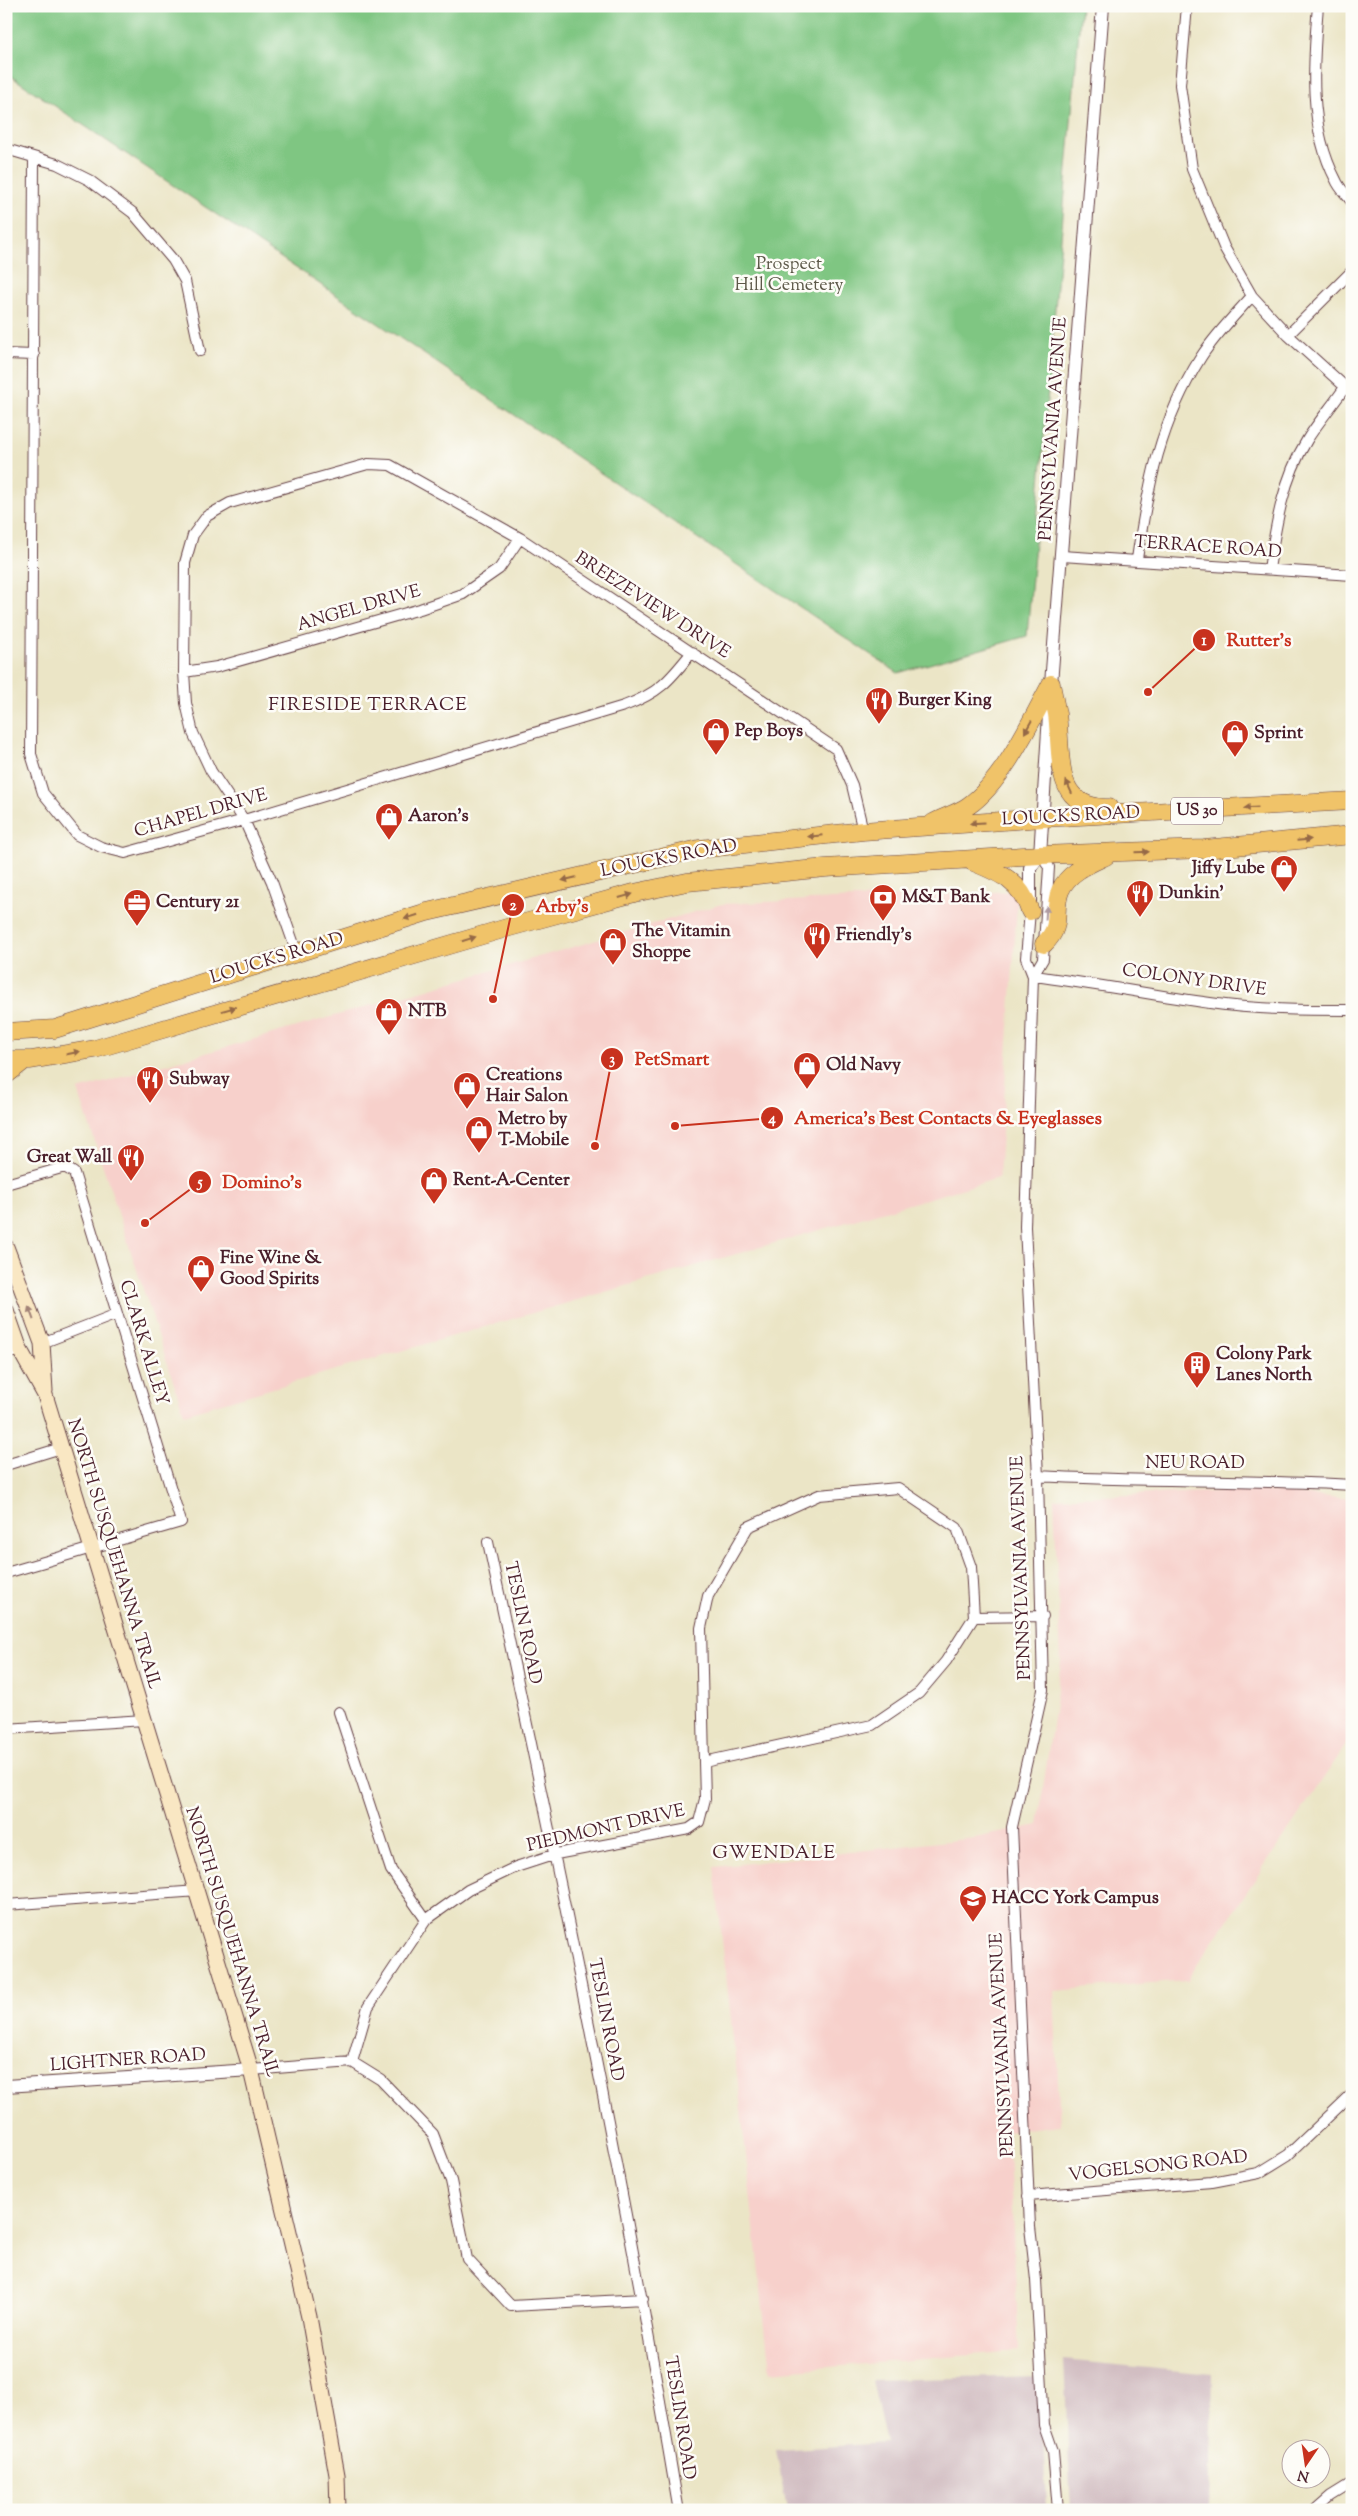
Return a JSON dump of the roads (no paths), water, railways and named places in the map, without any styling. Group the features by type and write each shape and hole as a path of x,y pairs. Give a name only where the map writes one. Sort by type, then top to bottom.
{"highway":[{"path":"1051,684 1067,788 1072,795 1094,809 1132,808 1160,813"},
{"path":"925,827 968,806 989,786 1026,730 1051,684"},
{"name":"LOUCKS ROAD","path":"6,1032 55,1028 427,912 699,849 863,831 1043,818 1352,802"},
{"name":"LOUCKS ROAD","path":"6,1060 25,1060 95,1049 510,927 634,893 687,882 762,873 1040,854 1204,849 1352,835"},
{"path":"1044,944 1054,934 1060,890 1076,871 1113,853"},
{"path":"966,859 1011,881 1024,894 1030,911"},
{"path":"6,1075 25,1060"}],"main road":[{"name":"NORTH SUSQUEHANNA TRAIL","path":"6,1247 42,1343 45,1395 198,1890 251,2070 310,2317 337,2475 338,2510"},
{"name":"NORTH SUSQUEHANNA TRAIL","path":"6,1310 13,1352 45,1395"}],"street":[{"name":"PENNSYLVANIA AVENUE","path":"1058,2510 1053,2451 1044,2426 1036,2280 1028,2196 1012,1828 1043,1690 1043,1616 1038,1476 1025,1228 1033,976 1026,958 1030,911 1030,868 1040,854 1043,818 1051,684 1102,6"},
{"path":"1187,6 1180,85 1192,169 1224,247 1252,296 1288,335 1349,390 1307,440 1293,468 1279,508 1269,569"},
{"path":"1318,6 1313,93 1322,139 1336,180 1352,202"},
{"path":"6,149 58,164 90,180 133,213 173,260 185,281 200,351"},
{"name":"CHAPEL DRIVE","path":"34,158 32,754 43,793 77,835 101,847 125,853 244,820 624,706 650,696 672,678 692,652"},
{"path":"1288,335 1352,271"},
{"path":"1137,559 1148,488 1159,445 1177,403 1201,357 1252,296"},
{"path":"6,354 34,355"},
{"name":"BREEZEVIEW DRIVE","path":"184,672 185,563 193,535 207,516 230,504 368,464 390,465 520,538 836,749 852,785 863,831"},
{"name":"ANGEL DRIVE","path":"184,672 217,667 411,612 463,594 499,569 520,538"},
{"name":"TERRACE ROAD","path":"1062,556 1137,559 1352,575"},
{"path":"184,672 186,703 193,733 211,771 244,820 272,882 297,952"},
{"name":"PENNSYLVANIA AVENUE","path":"1033,976 1043,958 1049,867 1040,854"},
{"name":"COLONY DRIVE","path":"1033,976 1096,983 1210,1003 1271,1009 1352,1010"},
{"name":"CLARK ALLEY","path":"6,1184 65,1167 74,1173 181,1522 92,1548"},
{"path":"42,1343 117,1314"},
{"path":"6,1465 61,1448"},
{"name":"NEU ROAD","path":"1038,1476 1101,1480 1282,1481 1352,1485"},
{"name":"PIEDMONT DRIVE","path":"352,2062 368,2007 426,1920 468,1890 516,1867 556,1854 689,1829 699,1822 703,1813 705,1799 701,1628 708,1596 748,1527 819,1495 898,1488 957,1528 971,1567 974,1617"},
{"name":"TESLIN ROAD","path":"488,1542 556,1854 643,2299 678,2506"},
{"path":"6,1573 92,1548"},
{"path":"704,1762 872,1725 919,1693 946,1661 974,1617 1043,1616"},
{"path":"339,1712 391,1870 426,1920"},
{"path":"6,1729 144,1720"},
{"path":"6,1905 198,1890"},
{"path":"251,2070 352,2062 380,2080 433,2134 451,2181 467,2259 512,2306 643,2299"},
{"name":"LIGHTNER ROAD","path":"6,2086 251,2070"},
{"name":"VOGELSONG ROAD","path":"1028,2196 1212,2182 1259,2173 1288,2155 1344,2104 1352,2094"},
{"path":"1316,2510 1331,2496 1352,2483"}],"place":[{"name":"Rutter's","path":"1148,692"},
{"name":"Burger King","path":"879,725"},
{"name":"Pep Boys","path":"716,756"},
{"name":"Sprint","path":"1235,758"},
{"name":"Aaron's","path":"389,841"},
{"name":"Jiffy Lube","path":"1284,893"},
{"name":"Dunkin'","path":"1140,918"},
{"name":"M&T Bank","path":"883,922"},
{"name":"Century 21","path":"137,927"},
{"name":"Friendly's","path":"817,960"},
{"name":"The Vitamin Shoppe","path":"613,966"},
{"name":"Arby's","path":"493,999"},
{"name":"NTB","path":"389,1036"},
{"name":"Old Navy","path":"807,1090"},
{"name":"Subway","path":"150,1104"},
{"name":"Creations Hair Salon","path":"467,1110"},
{"name":"America's Best Contacts & Eyeglasses","path":"675,1126"},
{"name":"PetSmart","path":"595,1146"},
{"name":"Metro by T-Mobile","path":"479,1154"},
{"name":"Great Wall","path":"131,1182"},
{"name":"Rent-A-Center","path":"434,1205"},
{"name":"Domino's","path":"145,1223"},
{"name":"Fine Wine & Good Spirits","path":"201,1293"},
{"name":"Colony Park Lanes North","path":"1197,1389"},
{"name":"HACC York Campus","path":"973,1923"}],"district":[{"name":"FIRESIDE TERRACE","path":"368,705"},
{"name":"GWENDALE","path":"774,1853"}],"park label":[{"name":"Prospect Hill Cemetery","path":"789,275"}]}
